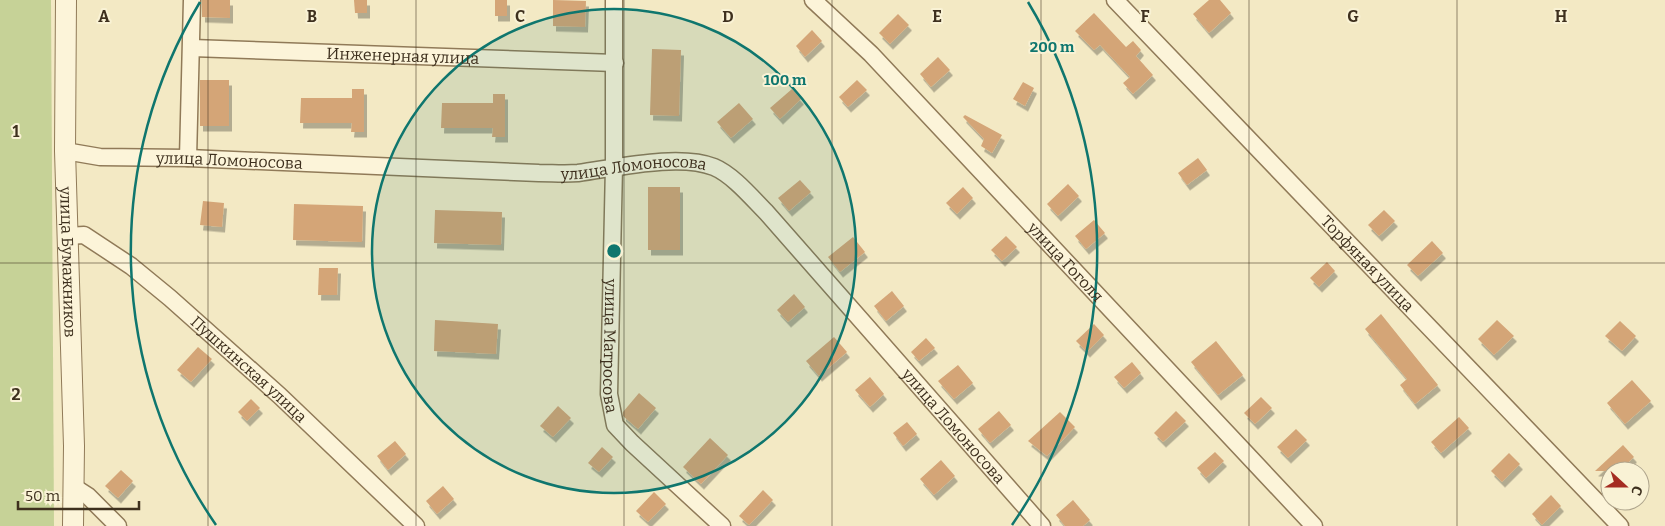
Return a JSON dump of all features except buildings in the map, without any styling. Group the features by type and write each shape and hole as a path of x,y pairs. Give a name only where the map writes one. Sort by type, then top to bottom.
{"street":[{"name":"улица Бумажников","path":"66,0 65,151 74,446 73,526"},
{"path":"188,158 192,0"},
{"name":"улица Матросова","path":"614,0 614,166 609,394 615,425 722,526"},
{"name":"улица Гоголя","path":"813,0 871,54 1314,526"},
{"name":"Торфяная улица","path":"1115,0 1620,526"},
{"name":"Инженерная улица","path":"192,48 615,63"},
{"name":"улица Ломоносова","path":"65,151 100,156 540,173 576,173 614,166 683,160 715,167 739,184 1042,526"},
{"name":"Пушкинская улица","path":"68,236 84,235 138,271 280,396 416,526"},
{"path":"74,487 88,496 118,526"}],"green space":[{"path":"0,0 51,0 54,526 0,526"}]}
